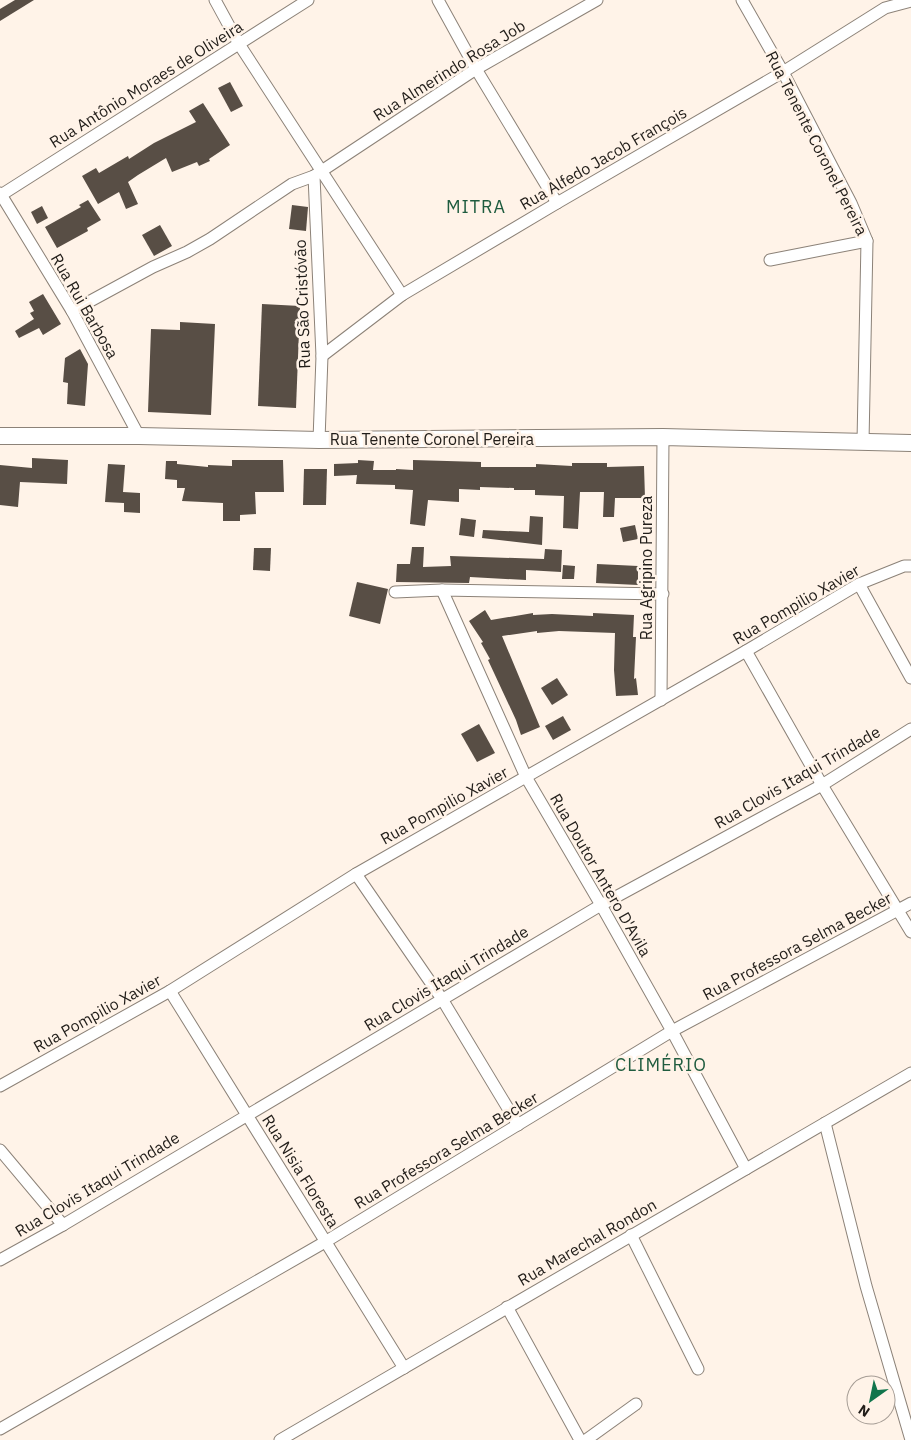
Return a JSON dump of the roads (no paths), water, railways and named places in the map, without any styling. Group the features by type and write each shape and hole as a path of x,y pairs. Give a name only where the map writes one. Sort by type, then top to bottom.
{"main road":[{"name":"Rua Tenente Coronel Pereira","path":"0,436 139,436 319,440 663,437 911,443"}],"street":[{"name":"Rua São Cristóvão","path":"215,0 239,44 317,174 402,295"},
{"name":"Rua Antônio Moraes de Oliveira","path":"1,194 308,0"},
{"path":"438,0 476,70 557,203"},
{"name":"Rua Almerindo Rosa Job","path":"72,311 153,267 187,252 210,239 292,184 317,174 476,70 596,0"},
{"name":"Rua Tenente Coronel Pereira","path":"742,0 783,72 851,203 867,242 863,442"},
{"name":"Rua Alfedo Jacob François","path":"322,356 402,295 783,72 885,8 910,1"},
{"name":"Rua São Cristóvão","path":"317,174 322,356 319,440"},
{"name":"Rua Rui Barbosa","path":"1,194 72,311 139,436"},
{"path":"770,260 867,242"},
{"name":"Rua Agripino Pureza","path":"661,700 663,437"},
{"name":"Rua Pompilio Xavier","path":"0,1086 170,991 356,874 526,778 859,584 904,566 911,566"},
{"path":"859,584 911,678"},
{"path":"395,592 442,590 662,594"},
{"name":"Rua Doutor Antero D'Avila","path":"442,590 526,778 601,904 672,1030 746,1169"},
{"path":"746,651 822,785 911,932"},
{"name":"Rua Clovis Itaqui Trindade","path":"0,1260 63,1225 601,904 822,785 911,729"},
{"path":"356,874 442,999 518,1126"},
{"name":"Rua Professora Selma Becker","path":"0,1429 326,1242 672,1030 898,912 911,903"},
{"name":"Rua Nisia Floresta","path":"170,991 404,1368"},
{"name":"Rua Marechal Rondon","path":"280,1440 911,1073"},
{"path":"825,1123 866,1286 911,1440"},
{"path":"0,1150 63,1225"},
{"path":"631,1236 698,1369"},
{"path":"507,1307 580,1440"},
{"path":"586,1440 636,1404"}],"district":[{"name":"MITRA","path":"476,207"},
{"name":"CLIMÉRIO","path":"661,1065"}]}
